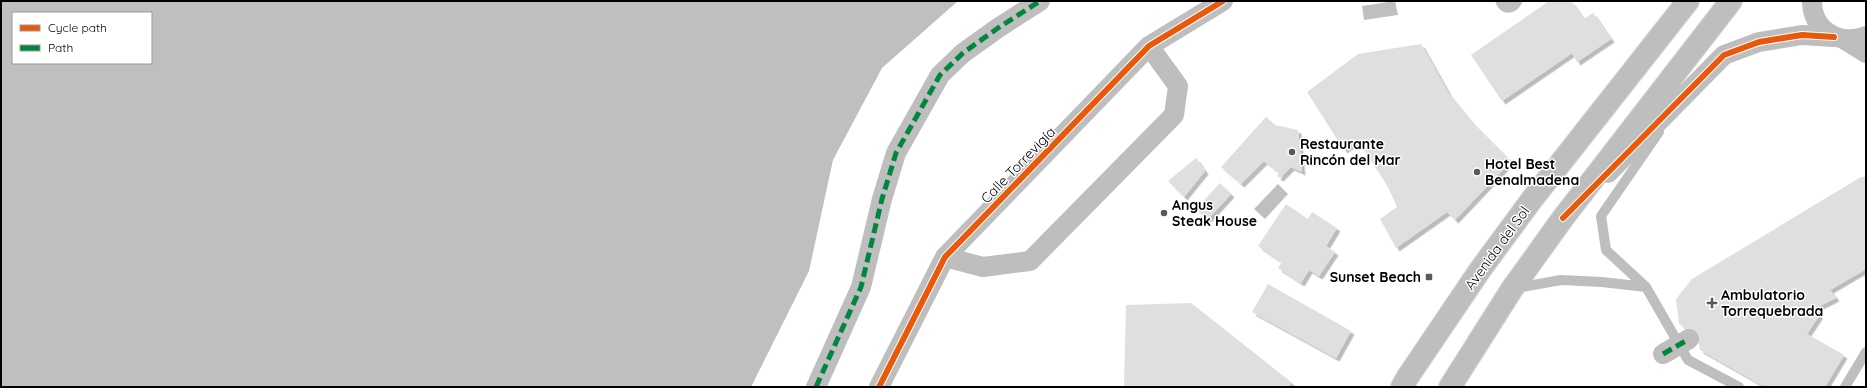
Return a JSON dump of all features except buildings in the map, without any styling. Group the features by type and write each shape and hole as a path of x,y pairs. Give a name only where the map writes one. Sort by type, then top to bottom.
{"main road":[{"name":"Avenida del Sol","path":"1402,387 1480,270 1533,198 1688,1"},
{"path":"1450,387 1512,289 1563,218 1731,1"}],"street":[{"path":"816,387 861,287 882,199 896,153 940,75 963,52 1040,1"},
{"name":"Calle Torrevigía","path":"879,387 945,257 1149,46 1223,1"},
{"path":"1812,1 1812,8 1816,20 1823,30 1866,53"},
{"path":"1563,218 1724,55 1759,42 1802,35 1857,39 1866,36"},
{"path":"945,257 983,267 1030,261 1169,120 1174,114 1178,86 1149,46"}],"lane":[{"path":"1685,95 1601,216 1606,250 1646,287 1677,346 1688,360 1739,387"},
{"path":"1512,289 1561,280 1602,282 1646,287"},
{"path":"1845,387 1866,352"}],"shaded area":[{"path":"1,1 958,1 882,68 833,160 809,271 751,387 1,387"},
{"path":"1395,1 1398,15 1364,20 1362,6"},
{"path":"1495,1 1523,1 1517,10 1509,13 1501,10"},
{"path":"1278,184 1288,194 1265,219 1254,209"}],"marked path":[{"path":"816,387 861,287 882,199 896,153 940,75 963,53 1040,1"},
{"path":"1663,354 1689,339"}],"cycle path":[{"path":"879,387 945,257 1149,46 1223,1"},
{"path":"1563,218 1724,55 1759,42 1802,35 1834,37"}],"place":[{"name":"Restaurante Rincón del Mar","path":"1292,152"},
{"name":"Hotel Best Benalmadena","path":"1477,172"},
{"name":"Angus Steak House","path":"1164,213"},
{"name":"Sunset Beach","path":"1429,277"},
{"name":"Ambulatorio Torrequebrada","path":"1712,303"}]}
